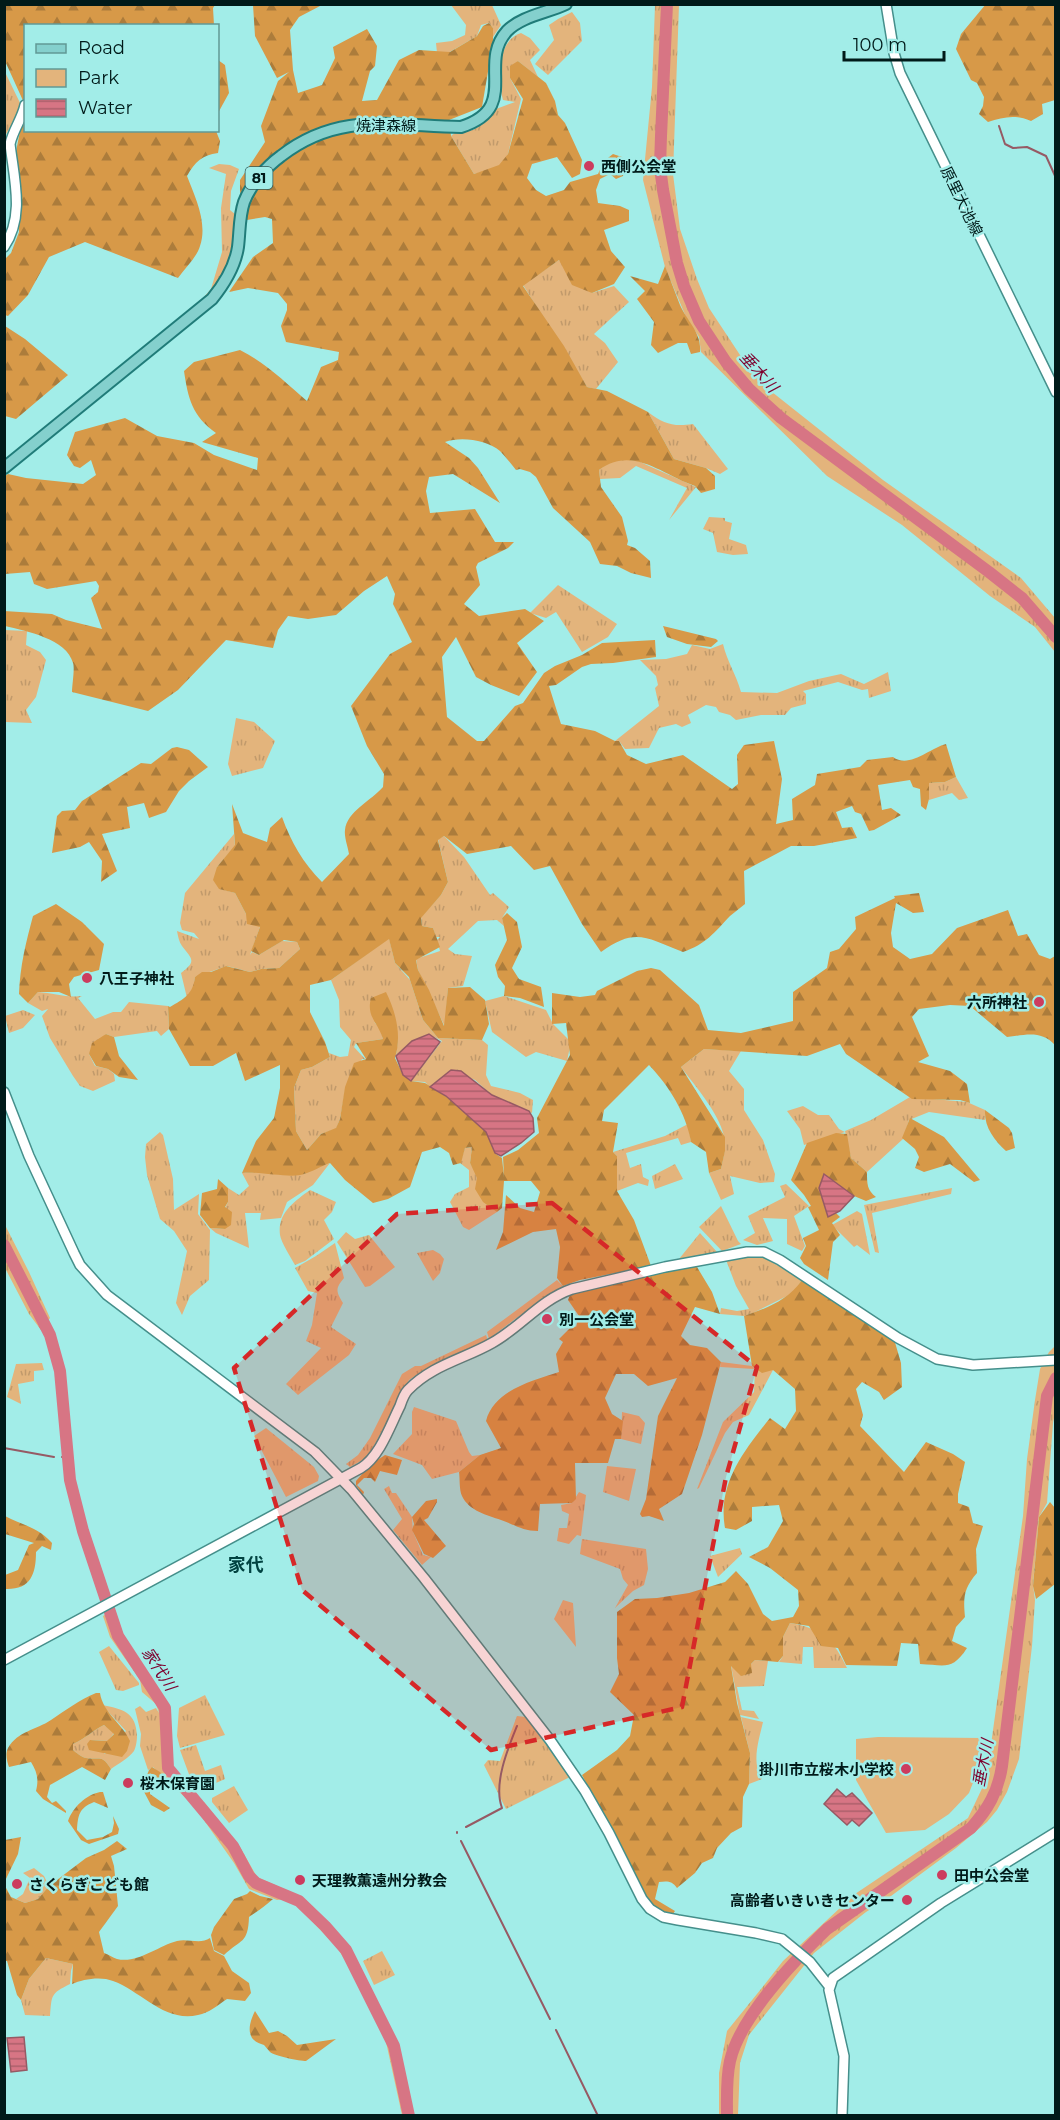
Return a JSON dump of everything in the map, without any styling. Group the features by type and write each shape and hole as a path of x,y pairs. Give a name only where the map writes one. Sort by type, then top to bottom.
{"main road":[{"name":"焼津森線","path":"4,468 213,299 229,275 235,261 241,214 249,190 273,162 298,143 343,126 376,123 461,127 482,118 493,102 499,44 507,31 522,21 566,4"}],"street":[{"name":"原里大池線","path":"886,4 891,41 900,73 1056,392"},
{"path":"4,247 15,224 17,207 10,144 24,110"},
{"path":"4,1092 29,1156 80,1265 98,1287 127,1311 315,1452 342,1479 424,1578 550,1740 585,1791 650,1910 663,1917 774,1936 794,1947 830,1986 844,2056 842,2115"},
{"path":"4,1660 368,1464 378,1449 406,1392 423,1377 442,1365 492,1343 511,1331 556,1294 572,1289 719,1256 764,1252 780,1260 898,1338 938,1359 974,1365 1056,1360"},
{"path":"830,1986 836,1975 941,1903 1056,1832"}],"highlighted area":[{"path":"552,1203 757,1367 726,1477 682,1707 491,1750 302,1590 234,1368 397,1214"}],"green space":[{"path":"986,4 1055,5 1055,100 1042,104 1043,114 1031,121 1010,117 988,122 979,114 984,97 977,83 971,80 956,49 961,34"},
{"path":"4,5 215,5 213,8 214,24 24,24 24,103 5,61"},
{"path":"253,5 322,5 299,17 290,30 293,70 298,93 322,85 335,58 333,47 367,29 377,46 375,66 370,71 362,101 377,100 399,60 419,50 450,52 477,36 483,26 489,23 493,28 493,42 482,107 449,120 451,136 474,174 499,165 508,154 523,99 510,78 510,66 518,61 546,83 555,101 558,115 565,123 582,160 580,174 572,178 557,157 532,164 527,178 536,190 546,196 564,190 570,182 598,174 604,161 613,154 622,157 625,169 623,176 616,179 610,174 600,179 596,190 598,203 620,206 629,210 629,221 604,230 611,251 625,267 614,284 592,293 572,285 559,260 523,286 564,346 587,387 607,391 648,412 674,459 706,468 715,476 715,489 701,493 695,486 636,461 624,460 599,470 601,487 622,517 627,545 635,548 650,561 651,578 631,573 617,566 600,564 590,542 553,508 536,477 530,472 516,470 495,447 466,439 445,442 469,458 500,503 453,474 429,477 426,491 430,513 475,509 495,542 514,542 508,548 478,563 476,567 480,585 464,604 479,616 525,609 544,621 517,643 537,672 519,696 476,677 456,637 442,657 447,717 477,741 484,741 515,706 523,703 544,673 555,666 582,655 602,643 655,640 656,657 591,664 582,667 556,685 549,686 561,724 595,731 619,741 627,755 646,764 683,755 732,789 738,784 737,755 744,745 774,741 782,779 776,824 793,820 792,799 815,785 817,774 860,767 867,760 893,757 906,761 946,744 956,777 945,782 929,783 926,810 921,806 920,789 913,787 910,780 878,785 882,810 891,808 901,815 869,831 861,814 855,812 852,806 836,812 842,828 852,827 857,838 814,846 791,846 744,871 745,904 704,942 683,952 650,939 633,937 623,939 601,952 582,924 550,866 534,870 511,846 467,854 444,836 438,840 448,882 441,895 421,918 422,926 433,928 440,947 416,960 418,970 444,1026 448,988 470,987 485,1000 489,1024 482,1040 438,1038 423,1020 409,977 395,963 389,939 331,980 310,985 310,1012 330,1057 301,1070 294,1088 296,1131 307,1150 321,1134 336,1128 340,1119 345,1087 354,1063 366,1059 356,1043 383,1039 371,1015 370,1005 371,998 386,992 397,1024 398,1041 395,1058 403,1075 411,1081 425,1083 446,1096 486,1132 496,1154 502,1158 504,1177 503,1157 518,1150 539,1133 537,1118 570,1055 566,1023 552,1024 552,993 580,997 595,995 597,991 637,971 651,968 660,970 699,1005 708,1030 741,1033 793,1021 793,992 827,968 830,952 839,949 856,929 855,917 895,898 894,896 919,893 924,912 913,913 896,903 891,933 893,947 910,959 932,954 957,928 1008,910 1018,936 1027,934 1039,955 1050,959 1055,956 1055,1045 1039,1035 1007,1037 970,1006 950,1005 919,1009 912,1017 929,1056 918,1062 950,1071 967,1084 970,1103 960,1100 912,1099 846,1054 840,1044 807,1056 704,1049 681,1067 725,1137 721,1169 709,1173 706,1152 691,1142 689,1131 676,1100 649,1065 604,1110 602,1121 618,1123 613,1152 617,1156 617,1191 634,1220 651,1266 580,1280 563,1286 557,1278 560,1247 556,1229 533,1232 496,1250 503,1232 506,1195 520,1208 534,1212 540,1192 531,1181 504,1181 502,1208 497,1212 483,1202 475,1189 477,1178 470,1163 472,1147 465,1148 461,1163 453,1165 449,1153 440,1147 422,1152 410,1187 388,1199 373,1203 345,1180 330,1163 298,1175 242,1173 256,1141 274,1118 280,1088 280,1065 245,1081 236,1053 213,1066 190,1066 169,1029 168,1006 170,1007 187,995 195,977 202,972 211,972 226,966 250,972 279,968 300,949 297,942 284,940 259,955 251,951 260,927 247,924 246,914 235,893 219,889 213,880 217,867 235,845 232,804 243,833 267,842 270,828 282,817 298,852 322,882 349,854 345,833 350,817 383,787 384,774 367,746 351,706 390,654 412,642 393,604 395,594 387,576 364,591 336,615 308,619 288,616 278,630 273,648 226,640 178,690 148,711 72,692 74,665 63,648 45,637 5,626 4,611 52,614 102,629 91,598 98,592 99,586 96,581 47,589 34,584 30,572 5,574 5,476 8,474 83,484 96,475 91,460 80,468 74,466 67,455 75,432 125,418 157,436 194,443 214,455 257,470 258,458 202,442 216,433 201,420 192,406 184,371 194,362 240,350 267,367 307,401 321,367 338,360 339,352 286,342 281,326 287,304 278,293 248,288 229,292 253,257 273,243 272,219 265,217 247,220 247,206 240,192 240,180 265,142 261,126 278,81 289,72 277,78 255,36"},
{"path":"451,5 492,5 501,25 493,37 493,28 489,23 481,25 477,36 448,53 437,53 436,43 452,41 465,35 466,25"},
{"path":"655,5 679,5 673,174 680,229 709,308 742,358 772,392 883,480 1021,578 1055,618 1055,652 1035,627 990,596 902,525 827,476 701,352 699,337 686,317 665,267 643,180 652,87"},
{"path":"572,12 580,23 582,41 548,75 535,64 554,40 549,25"},
{"path":"521,33 530,38 540,50 530,60 538,77 518,61 510,78 521,99 508,154 502,167 474,174 451,136 456,132 473,130 487,121 496,109 515,102 503,100 500,72 503,52 507,44"},
{"path":"219,61 225,65 229,93 219,111"},
{"path":"5,72 22,107 5,136"},
{"path":"24,110 24,132 216,132 220,141 218,153 200,160 187,176 200,210 202,237 196,254 178,278 85,242 49,257 28,295 8,316 5,315 5,259 11,253 19,232 19,197 14,162"},
{"path":"219,164 239,169 231,191 230,210 236,215 230,268 206,300 196,306 211,289 222,252 221,208 226,174 209,168"},
{"path":"559,260 592,293 614,286 629,302 594,334 605,343 618,362 596,389 587,387 523,285"},
{"path":"665,266 680,305 699,339 700,352 691,354 687,343 678,343 658,353 651,345 654,322 637,299 645,291 630,276 658,284"},
{"path":"5,326 25,339 68,375 16,419 5,416"},
{"path":"648,412 669,424 693,424 728,469 720,474 674,459"},
{"path":"622,459 638,461 696,487 669,520 687,488 636,466 620,478 600,479 599,470 610,461"},
{"path":"709,517 725,518 725,521 732,523 729,539 746,545 748,554 733,555 717,552 713,533 703,529"},
{"path":"558,585 617,624 608,637 582,652 556,612 546,618 530,613"},
{"path":"663,626 718,641 711,647 687,644 667,637"},
{"path":"5,630 27,631 26,645 40,652 46,660 36,697 26,710 32,723 5,722"},
{"path":"723,644 741,692 777,693 809,681 841,674 864,684 888,672 891,691 869,698 868,689 862,690 838,682 803,691 806,694 806,704 791,708 785,715 761,715 736,720 730,715 719,712 716,707 706,705 688,715 691,723 682,727 676,724 659,728 649,748 625,749 619,741 615,741 659,706 655,688 658,685 656,676 640,660 666,659 687,654 692,645 710,649"},
{"path":"236,718 254,722 275,741 263,768 232,776 228,764"},
{"path":"172,748 189,750 208,767 179,791 166,812 149,818 144,803 127,807 130,828 102,834 117,871 101,882 102,861 89,842 80,847 52,853 57,816 62,811 75,810 82,801 141,763 151,764"},
{"path":"956,777 968,798 959,800 952,793 929,800 929,783 945,782"},
{"path":"234,834 235,846 217,867 221,889 235,893 246,914 260,927 250,955 252,952 259,955 282,941 297,942 300,949 279,968 250,972 227,966 195,977 194,986 187,998 181,973 189,966 191,960 180,943 177,931 199,939 194,933 182,930 180,923 185,893"},
{"path":"444,836 464,857 490,895 493,893 509,907 502,918 504,926 497,920 478,921 448,949 455,954 472,956 463,986 448,988 445,1027 418,970 416,959 440,951 437,940 440,937 436,937 433,928 422,926 421,917 441,895 448,882 438,839"},
{"path":"56,904 82,922 104,944 99,970 74,977 69,984 71,997 59,992 38,992 28,1003 19,994 24,954 33,916"},
{"path":"507,913 517,922 522,947 512,968 519,979 541,987 544,1007 520,998 504,996 505,986 498,977 495,965 507,940 502,918"},
{"path":"389,938 395,963 410,980 423,1020 438,1038 482,1040 488,1045 486,1075 491,1086 520,1093 533,1100 532,1113 492,1095 475,1080 451,1070 430,1087 425,1082 411,1081 442,1041 435,1037 423,1037 417,1039 396,1056 398,1039 374,1022 380,1028 383,1039 356,1043 354,1047 365,1059 362,1059 345,1091 336,1129 321,1134 307,1150 296,1131 294,1088 301,1070 330,1057 329,1053 340,1057 348,1056 351,1040 340,1027 339,1000 331,980"},
{"path":"38,992 82,996 78,998 95,1019 113,1012 121,1012 129,1002 168,1006 169,1029 161,1036 157,1031 114,1037 106,1034 89,1054 95,1066 108,1069 114,1074 115,1081 93,1091 80,1086 50,1038 42,1016 48,1009 42,1011 28,1003"},
{"path":"504,996 546,1010 553,1024 571,1042 567,1061 536,1052 526,1057 492,1032 485,1001"},
{"path":"23,1010 35,1015 23,1028 9,1033 5,1016"},
{"path":"106,1034 114,1037 119,1056 138,1080 119,1077 108,1069 96,1066 89,1054 92,1043"},
{"path":"704,1049 741,1051 729,1071 744,1089 744,1110 763,1140 775,1174 774,1182 760,1183 730,1176 734,1194 721,1200 709,1173 721,1169 725,1148 724,1136 712,1109 681,1067"},
{"path":"910,1097 967,1102 985,1110 985,1120 929,1112 909,1120 903,1139 867,1172 851,1158 845,1131 871,1120"},
{"path":"803,1106 818,1115 829,1115 839,1129 845,1132 804,1145 800,1129 787,1111"},
{"path":"985,1110 1009,1128 1015,1148 1006,1151 994,1138 986,1122"},
{"path":"910,1118 944,1137 980,1180 974,1182 950,1164 924,1172 915,1168 919,1157 915,1149 902,1138"},
{"path":"688,1124 691,1142 681,1145 678,1138 626,1153 630,1168 641,1164 643,1177 649,1180 648,1186 638,1183 617,1191 617,1156 613,1152 665,1136"},
{"path":"160,1132 163,1135 173,1179 174,1210 199,1194 198,1214 210,1230 209,1280 190,1296 182,1315 176,1303 187,1251 174,1231 160,1219 147,1175 146,1144"},
{"path":"836,1133 847,1134 851,1158 867,1172 868,1186 876,1197 866,1201 854,1196 824,1175 819,1188 828,1216 836,1213 840,1217 832,1223 840,1235 833,1242 828,1280 804,1264 800,1258 806,1246 803,1238 819,1230 808,1207 811,1206 791,1180 807,1143"},
{"path":"472,1147 470,1163 497,1212 469,1230 463,1227 450,1202 455,1194 469,1187 469,1170 460,1163 465,1148"},
{"path":"330,1163 313,1185 287,1202 281,1218 260,1220 261,1213 245,1213 249,1248 210,1228 225,1229 228,1188 239,1195 249,1186 242,1173 304,1174"},
{"path":"675,1164 683,1179 655,1189 652,1176"},
{"path":"218,1179 228,1188 228,1202 225,1207 232,1212 231,1225 225,1229 210,1228 200,1215 202,1193 217,1189"},
{"path":"786,1184 809,1206 794,1216 805,1246 802,1251 787,1244 787,1219 763,1218 773,1241 757,1245 743,1240 755,1233 748,1216 785,1197 780,1186"},
{"path":"952,1188 951,1194 872,1213 879,1253 875,1252 864,1205"},
{"path":"310,1190 336,1202 332,1212 324,1220 334,1239 305,1261 295,1265 282,1242 281,1220 288,1208"},
{"path":"721,1206 741,1244 722,1251 699,1227"},
{"path":"857,1211 862,1214 870,1255 857,1245 854,1247 832,1225"},
{"path":"4,1223 50,1318 41,1330 29,1314 5,1268"},
{"path":"346,1232 355,1239 369,1235 395,1267 370,1286 365,1287 337,1242"},
{"path":"700,1233 717,1252 679,1259"},
{"path":"335,1243 344,1278 338,1290 343,1303 331,1327 356,1344 349,1355 298,1395 286,1384 321,1348 306,1341 312,1325 317,1293 308,1291 295,1268"},
{"path":"433,1250 444,1259 440,1273 433,1281 417,1253"},
{"path":"747,1256 764,1257 802,1280 793,1293 753,1313 744,1316 720,1314 721,1308 737,1311 749,1309 736,1286 726,1260"},
{"path":"697,1267 712,1292 720,1314 695,1307 681,1336 690,1345 707,1348 721,1362 702,1435 682,1494 659,1509 664,1521 649,1516 642,1517 640,1514 646,1499 658,1416 677,1378 648,1386 634,1374 616,1374 605,1398 612,1414 623,1421 621,1439 615,1439 608,1463 575,1463 576,1499 572,1503 540,1504 538,1531 528,1530 484,1514 469,1505 461,1493 459,1472 480,1455 501,1448 486,1421 490,1410 505,1394 515,1388 559,1372 556,1354 563,1342 559,1339 573,1325 576,1327 579,1316 568,1300 571,1292 635,1276"},
{"path":"557,1280 563,1286 489,1339 487,1332"},
{"path":"802,1280 894,1339 901,1363 902,1387 884,1400 879,1392 862,1382 856,1389 863,1415 860,1426 904,1472 926,1442 965,1462 958,1503 969,1507 973,1523 983,1526 976,1549 977,1573 967,1588 964,1598 965,1617 956,1627 952,1641 967,1648 957,1660 947,1665 920,1664 918,1644 901,1643 897,1666 846,1665 838,1648 821,1646 809,1626 790,1623 783,1637 783,1656 778,1662 755,1660 751,1664 752,1673 741,1676 731,1666 737,1703 750,1753 749,1784 743,1797 742,1827 731,1833 717,1848 713,1858 702,1863 695,1873 677,1888 670,1882 659,1882 655,1899 675,1911 673,1914 666,1913 651,1906 582,1775 617,1750 630,1736 634,1715 610,1692 619,1674 617,1612 635,1599 689,1593 725,1582 736,1571 748,1584 763,1614 772,1621 793,1617 799,1606 798,1590 770,1568 749,1557 768,1547 783,1521 779,1505 752,1507 752,1521 736,1530 725,1528 724,1512 729,1483 751,1443 770,1418 785,1429 796,1411 795,1389 773,1370 762,1373 752,1366 744,1316 783,1299"},
{"path":"486,1335 488,1341 450,1356 409,1380 368,1457 350,1467 346,1464 358,1455 370,1438 402,1374"},
{"path":"1055,1346 1055,1413 1047,1503 1039,1517 1033,1585 1035,1600 1032,1646 1019,1759 1007,1792 987,1822 956,1848 866,1912 814,1953 749,2035 740,2063 738,2115 719,2116 719,2073 727,2031 783,1961 855,1894 968,1818 986,1780 1023,1516 1027,1459 1035,1400 1040,1369"},
{"path":"721,1362 752,1366 755,1369 720,1367"},
{"path":"42,1363 44,1370 34,1371 34,1381 18,1384 21,1404 7,1397 16,1364"},
{"path":"755,1369 773,1370 749,1415 733,1422 725,1433 697,1489 723,1422 754,1392"},
{"path":"414,1407 456,1421 469,1452 472,1456 480,1455 459,1472 432,1479 422,1465 393,1454 412,1434"},
{"path":"622,1412 639,1416 645,1423 641,1444 621,1439"},
{"path":"266,1428 314,1467 319,1476 318,1481 286,1497 254,1436"},
{"path":"385,1455 402,1460 397,1475 380,1471 375,1482 371,1478 364,1478 357,1485 364,1492 363,1495 356,1485 356,1481 370,1465"},
{"path":"607,1466 636,1469 629,1501 603,1492"},
{"path":"389,1486 412,1517 413,1532 423,1555 431,1557 422,1565 393,1530 402,1519 384,1489"},
{"path":"579,1492 586,1495 581,1536 577,1535 569,1544 557,1541 559,1528 567,1528 569,1514 562,1511 561,1505 572,1503"},
{"path":"437,1499 428,1518 424,1520 446,1546 433,1558 424,1554 412,1530 414,1524 412,1517 426,1501"},
{"path":"1050,1502 1055,1508 1055,1584 1036,1599 1033,1586 1039,1517"},
{"path":"5,1516 35,1530 52,1543 51,1550 42,1546 36,1552 35,1568 30,1580 14,1589 5,1589 5,1575 18,1570 29,1545 34,1543 5,1534"},
{"path":"582,1539 646,1549 648,1569 644,1585 633,1591 615,1608 628,1585 620,1569 580,1554"},
{"path":"740,1548 742,1554 718,1577 710,1556"},
{"path":"563,1600 573,1603 576,1647 554,1619"},
{"path":"106,1614 114,1629 120,1628 138,1660 168,1704 171,1731 169,1765 177,1778 197,1797 190,1802 153,1767 148,1770 140,1746 141,1734 135,1709 140,1706 146,1712 156,1708 159,1713 156,1704 142,1692 140,1680 110,1637 103,1616"},
{"path":"790,1623 810,1628 825,1637 837,1650 847,1668 814,1668 813,1647 803,1647 802,1664 779,1662 783,1656 783,1637"},
{"path":"109,1646 139,1685 123,1691 116,1690 99,1652"},
{"path":"755,1660 768,1661 764,1686 737,1687 742,1710 754,1711 759,1719 740,1715 731,1665 751,1664"},
{"path":"96,1693 100,1693 105,1706 130,1741 122,1757 89,1750 87,1744 90,1740 107,1741 114,1734 104,1725 73,1744 73,1750 81,1756 103,1759 111,1769 105,1780 82,1767 50,1785 47,1797 52,1803 56,1801 66,1813 43,1799 36,1791 37,1776 31,1762 9,1767 7,1750 12,1742 22,1734"},
{"path":"205,1695 225,1735 180,1748 177,1736 179,1708"},
{"path":"102,1705 127,1713 136,1728 137,1739 134,1751 111,1769 103,1759 84,1757 73,1750 73,1744 104,1725 114,1733 108,1741 90,1740 105,1754 126,1731"},
{"path":"517,1716 526,1717 570,1777 506,1809 484,1765 488,1760 500,1761"},
{"path":"741,1717 763,1722 756,1758 762,1779 749,1784 750,1753"},
{"path":"878,1737 983,1738 978,1770 969,1793 949,1814 925,1830 886,1833 856,1780 856,1739"},
{"path":"196,1745 205,1771 221,1765 225,1779 200,1790 190,1777 180,1750"},
{"path":"152,1767 160,1772 168,1782 164,1779 150,1786 150,1794 170,1808 164,1812 151,1805 142,1788"},
{"path":"234,1786 248,1810 229,1823 212,1802 212,1798"},
{"path":"103,1792 108,1808 94,1802 85,1807 79,1816 77,1830 87,1840 103,1837 112,1832 113,1816 119,1829 118,1834 89,1844 81,1840 68,1821 81,1802"},
{"path":"204,1802 240,1847 257,1877 293,1893 291,1897 295,1894 315,1911 353,1953 399,2048 412,2115 402,2115 386,2042 337,1947 297,1906 286,1899 277,1900 249,1889 234,1863 194,1806"},
{"path":"21,1837 18,1854 5,1881 5,1840"},
{"path":"117,1841 127,1849 111,1856 118,1906 99,1932 104,1953 125,1960 140,1957 177,1941 202,1941 210,1938 214,1951 224,1956 232,1971 249,1983 251,1993 245,2001 227,1999 202,2014 186,2016 175,2014 108,1979 92,1979 72,1984 73,1964 46,1958 29,1979 21,2000 17,1995 7,1961 5,1961 5,1886 11,1897 25,1903 38,1899 49,1886 86,1858"},
{"path":"34,1868 44,1876 49,1886 38,1899 25,1903 16,1899 23,1894 30,1878 23,1873"},
{"path":"250,1891 273,1899 249,1917 247,1932 239,1943 224,1955 214,1950 211,1935 214,1927 234,1899"},
{"path":"382,1951 395,1975 374,1985 363,1961"},
{"path":"46,1958 73,1964 70,1984 53,1996 50,2016 25,2015 21,2000 29,1979"},
{"path":"255,2011 269,2033 278,2031 297,2045 336,2039 306,2061 276,2055 252,2038 250,2028"}],"water":[{"path":"429,1034 440,1042 411,1081 403,1075 396,1056 412,1041"},
{"path":"451,1070 461,1071 492,1095 529,1111 533,1118 534,1132 501,1156 495,1153 486,1132 446,1096 430,1087"},
{"path":"824,1174 854,1196 840,1211 828,1217 819,1188"},
{"path":"837,1789 846,1797 852,1793 872,1813 859,1826 852,1820 847,1825 824,1804"},
{"path":"24,2037 27,2070 11,2072 7,2038"}],"waterway":[{"name":"垂木川","path":"667,4 660,167 677,263 699,321 726,362 749,389 781,418 1022,598 1056,637"},
{"path":"999,126 1005,144 1013,148 1027,147 1046,156 1056,178"},
{"name":"家代川","path":"4,1245 50,1335 60,1371 70,1480 83,1531 118,1636 165,1708 168,1768 233,1846 249,1876 256,1883 299,1901 346,1950 394,2046 409,2116"},
{"name":"垂木川","path":"727,2116 730,2061 745,2026 770,1990 827,1929 971,1828 995,1792 1002,1766 1047,1396 1056,1378"},
{"path":"4,1448 54,1457"},
{"name":"家代川","path":"62,1457 68,1457"},
{"path":"466,1827 502,1808 500,1777 517,1726"},
{"path":"461,1841 550,2019"},
{"path":"556,2030 598,2116"}],"place":[{"name":"西側公会堂","path":"589,166"},
{"name":"八王子神社","path":"87,978"},
{"name":"六所神社","path":"1039,1002"},
{"name":"別一公会堂","path":"547,1319"},
{"name":"掛川市立桜木小学校","path":"906,1769"},
{"name":"桜木保育園","path":"128,1783"},
{"name":"田中公会堂","path":"942,1875"},
{"name":"天理教薫遠州分教会","path":"300,1880"},
{"name":"さくらぎこども館","path":"17,1884"},
{"name":"高齢者いきいきセンター","path":"907,1900"}],"district":[{"name":"家代","path":"246,1565"}]}
